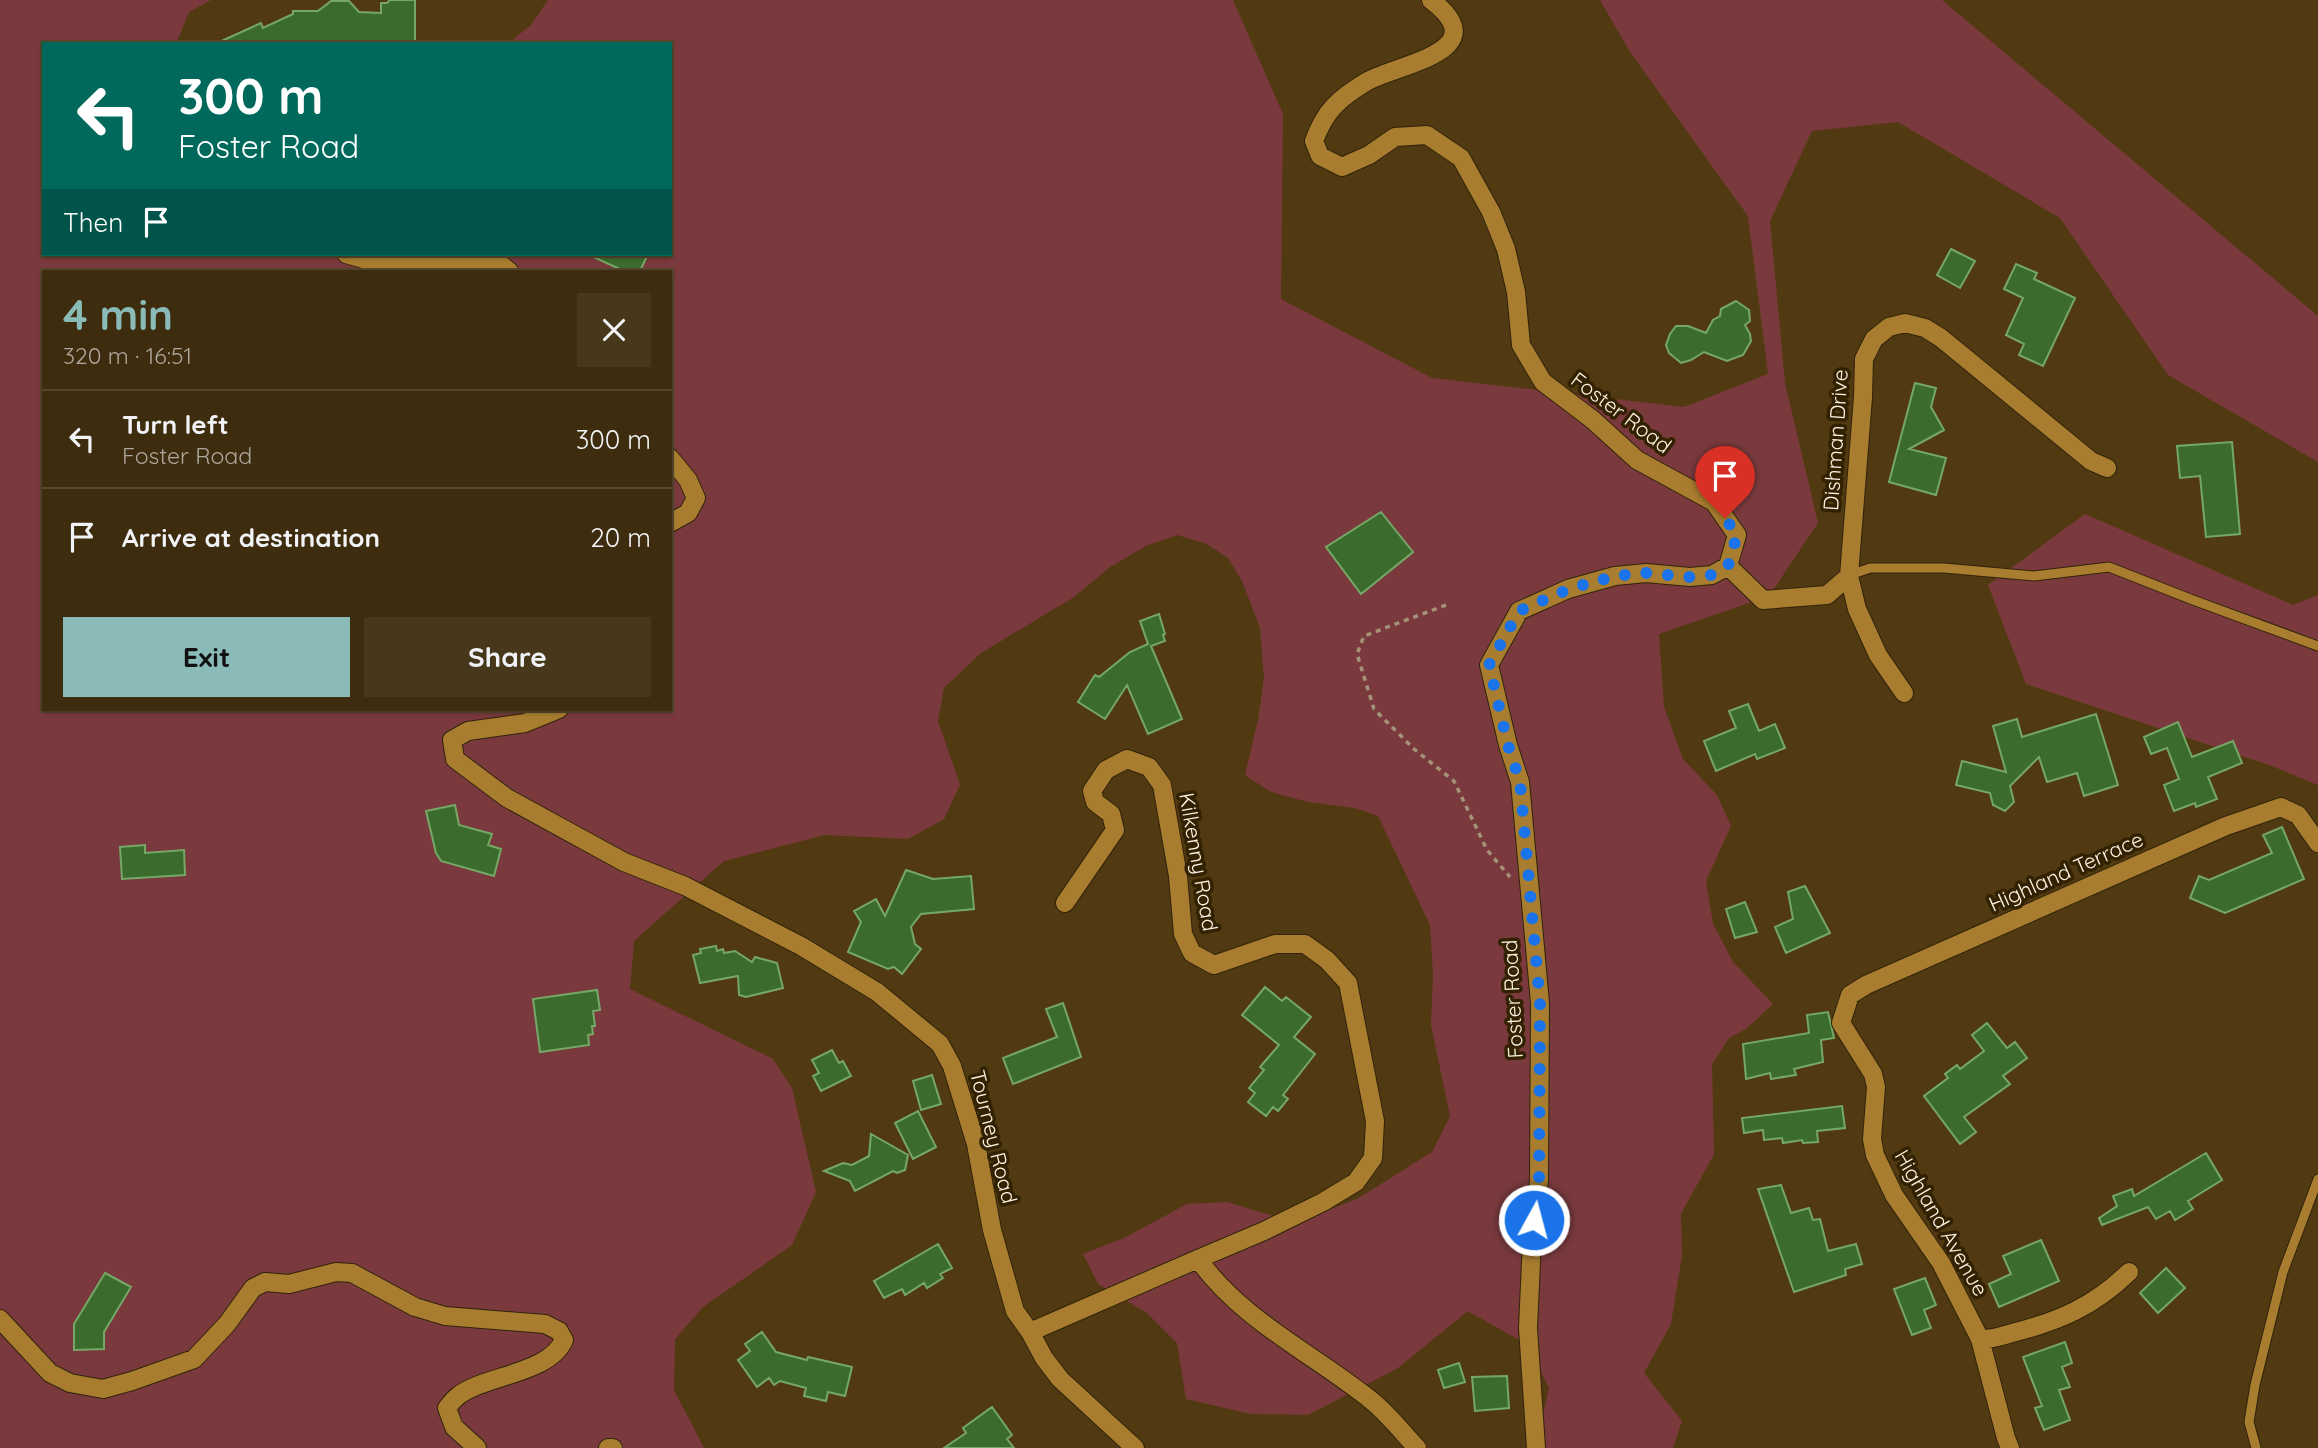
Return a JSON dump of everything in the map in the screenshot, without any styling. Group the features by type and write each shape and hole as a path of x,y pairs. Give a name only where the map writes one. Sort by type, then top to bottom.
{"street":[{"name":"Foster Road","path":"1432,0 1445,11 1453,23 1453,34 1445,50 1426,61 1395,69 1367,82 1335,105 1322,119 1314,141 1320,156 1342,167 1369,155 1395,137 1427,135 1461,158 1491,212 1506,248 1516,292 1521,345 1543,382 1593,420 1637,460 1714,502 1737,535 1728,566 1712,575 1690,577 1646,573 1615,576 1569,589 1519,611 1489,665 1508,745 1520,782 1540,1003 1539,1180 1532,1240 1528,1328 1536,1448"},
{"path":"353,256 407,267 430,266 450,260 494,258 508,270"},
{"name":"Dishman Drive","path":"1903,693 1878,655 1857,609 1849,576 1864,359 1874,339 1889,327 1905,323 1925,328 1941,338 2091,461 2107,468"},
{"path":"672,460 688,480 696,498 688,513 672,522"},
{"path":"1728,566 1763,600 1827,595 1849,576"},
{"name":"Tourney Road","path":"553,711 525,723 468,731 453,740 455,759 507,798 624,862 685,886 801,946 877,992 940,1044 952,1066 973,1133 992,1230 1015,1311 1030,1332"},
{"name":"Kilkenny Road","path":"1065,903 1115,830 1111,814 1095,802 1092,791 1106,770 1127,759 1149,767 1161,785 1178,876 1183,934 1192,953 1214,965 1275,944 1305,944 1327,960 1348,983 1375,1121 1373,1158 1356,1182 1323,1202 1198,1259"},
{"name":"Highland Terrace","path":"1841,1023 1850,995 1866,985 2226,826 2281,807 2298,815 2318,844"},
{"name":"Highland Avenue","path":"1841,1023 1873,1074 1877,1087 1872,1139 1875,1155 1894,1195 1941,1263 1980,1339 2010,1448"},
{"path":"1135,1448 1060,1379 1044,1358 1030,1332 1198,1259 1238,1305 1374,1402 1417,1448"},
{"path":"0,1319 50,1373 70,1383 103,1389 194,1359 227,1324 253,1288 265,1282 289,1284 336,1272 352,1273 415,1307 445,1316 545,1324 559,1331 564,1340 559,1351 543,1362 459,1395 446,1408 454,1427 477,1448"},
{"path":"1980,1339 2043,1325 2092,1303 2108,1293 2129,1272"}],"lane":[{"path":"1849,576 1870,568 1944,568 2034,576 2109,567 2318,646"},
{"path":"2256,1448 2249,1422 2255,1385 2283,1272 2318,1179"}],"path":[{"path":"1446,605 1364,636 1357,654 1374,709 1414,749 1454,781 1487,850 1530,900"}],"shaded area":[{"path":"0,0 211,0 189,12 177,42 42,42 42,256 672,256 672,42 510,42 531,25 548,0 1233,0 1283,114 1281,299 1432,378 1684,407 1768,374 1748,216 1630,52 1600,0 1942,0 2318,316 2318,462 2168,375 2060,218 1898,122 1812,131 1770,221 1785,383 1818,523 1769,596 1659,634 1664,707 1683,759 1717,795 1731,826 1706,881 1713,924 1733,962 1773,1004 1746,1029 1729,1038 1712,1064 1714,1154 1681,1214 1682,1256 1671,1324 1644,1373 1682,1421 1673,1448 1524,1448 1537,1441 1549,1388 1526,1344 1468,1311 1398,1368 1308,1415 1251,1414 1186,1399 1177,1343 1147,1313 1098,1284 1083,1254 1124,1238 1187,1204 1227,1202 1296,1223 1357,1199 1432,1152 1450,1116 1431,1025 1433,974 1430,925 1378,816 1355,808 1308,802 1271,792 1245,775 1258,720 1264,678 1260,628 1242,581 1228,558 1207,544 1177,535 1146,546 1110,567 1074,597 981,653 944,688 938,721 960,785 944,819 908,839 825,835 724,861 634,941 630,989 773,1059 792,1088 816,1192 792,1245 703,1307 675,1339 674,1390 704,1448 0,1448"},
{"path":"2085,514 2293,605 2318,595 2318,785 2269,765 2026,684 1988,585"}],"building":[{"path":"390,0 415,0 415,42 219,42 261,23 263,28 293,14 293,11 318,11 331,1 349,1 359,12 381,13 381,3"},
{"path":"1951,249 1975,261 1960,288 1937,275"},
{"path":"591,256 647,256 640,270 622,270"},
{"path":"2016,264 2037,273 2034,279 2075,298 2043,366 2019,355 2024,344 2006,335 2023,298 2004,289"},
{"path":"1736,301 1749,310 1750,321 1745,325 1751,341 1743,355 1727,361 1704,352 1681,363 1669,353 1666,345 1676,326 1688,326 1706,333 1713,320 1720,316 1721,309"},
{"path":"1915,383 1936,388 1931,407 1944,430 1909,449 1946,458 1936,495 1889,482"},
{"path":"2232,442 2240,534 2206,537 2200,476 2180,478 2177,446"},
{"path":"1381,512 1413,552 1361,594 1326,547"},
{"path":"1159,614 1165,641 1151,646 1182,719 1148,734 1127,685 1105,719 1078,702 1095,675 1099,677 1130,652 1148,644 1140,621"},
{"path":"1748,704 1759,731 1775,724 1785,748 1757,759 1755,754 1716,771 1704,741 1736,728 1729,711"},
{"path":"2096,714 2118,785 2084,796 2077,773 2047,782 2039,757 2010,786 2014,802 2005,811 1993,805 1990,793 1956,785 1962,761 2006,772 1993,726 2017,719 2022,737"},
{"path":"2178,722 2192,757 2233,741 2242,763 2208,777 2217,799 2174,811 2164,785 2179,779 2167,748 2151,754 2144,737"},
{"path":"455,805 459,825 492,834 488,845 501,849 494,876 441,861 436,853 426,811"},
{"path":"2282,827 2304,879 2225,913 2190,898 2199,876 2209,880 2272,853 2263,835"},
{"path":"145,845 145,853 184,850 185,875 122,879 120,847"},
{"path":"906,870 933,879 971,876 974,909 921,914 911,927 915,944 921,949 902,974 894,967 888,969 848,952 861,922 854,911 876,899 885,916"},
{"path":"1805,886 1830,933 1786,953 1775,927 1793,919 1788,892"},
{"path":"1745,902 1757,932 1735,938 1726,909"},
{"path":"716,946 717,951 735,951 752,962 755,957 777,963 783,988 746,997 739,995 738,976 700,983 693,955 701,953 700,949"},
{"path":"1265,987 1282,1001 1286,997 1311,1017 1294,1037 1315,1054 1283,1095 1288,1099 1278,1111 1273,1107 1266,1116 1248,1102 1255,1093 1249,1088 1264,1070 1260,1067 1279,1045 1242,1015"},
{"path":"597,990 600,1010 593,1011 595,1026 592,1026 593,1034 588,1035 589,1045 540,1052 533,999"},
{"path":"1063,1003 1081,1057 1013,1084 1003,1058 1057,1037 1046,1009"},
{"path":"1828,1012 1834,1038 1821,1040 1823,1062 1794,1069 1796,1075 1771,1079 1770,1073 1746,1079 1743,1044 1809,1033 1807,1015"},
{"path":"1987,1023 2007,1048 2015,1042 2027,1058 2003,1076 2010,1084 1964,1117 1976,1132 1960,1144 1924,1096 1948,1078 1945,1074 1957,1065 1960,1069 1984,1051 1972,1035"},
{"path":"832,1050 839,1063 843,1061 851,1076 821,1091 813,1076 819,1073 812,1060"},
{"path":"932,1075 941,1104 921,1110 913,1081"},
{"path":"1842,1106 1845,1128 1817,1131 1818,1142 1803,1143 1802,1140 1783,1143 1782,1138 1764,1140 1763,1130 1744,1133 1742,1118"},
{"path":"918,1111 936,1147 913,1159 895,1123"},
{"path":"871,1134 908,1155 905,1170 897,1173 893,1171 855,1191 850,1181 824,1171 843,1163 852,1165 869,1156"},
{"path":"2206,1153 2222,1180 2188,1201 2193,1209 2175,1220 2170,1211 2156,1219 2148,1207 2102,1225 2099,1218 2117,1206 2113,1196 2132,1189 2134,1196"},
{"path":"1781,1185 1791,1213 1809,1208 1813,1220 1820,1219 1828,1251 1856,1244 1862,1264 1845,1269 1846,1275 1794,1292 1758,1189"},
{"path":"2041,1240 2059,1281 1999,1307 1989,1284 2011,1274 2003,1256"},
{"path":"938,1244 952,1268 940,1274 943,1278 927,1288 924,1283 905,1295 902,1289 884,1298 874,1281"},
{"path":"2166,1268 2185,1288 2158,1313 2140,1293"},
{"path":"105,1273 131,1287 104,1332 104,1349 74,1350 74,1324"},
{"path":"1925,1278 1936,1305 1924,1310 1931,1328 1912,1335 1894,1289"},
{"path":"762,1332 776,1352 852,1367 845,1396 828,1392 826,1401 804,1396 806,1388 780,1381 774,1385 769,1378 757,1387 738,1360 750,1351 745,1344"},
{"path":"2065,1342 2072,1363 2062,1367 2070,1387 2059,1390 2070,1420 2044,1430 2035,1408 2042,1406 2023,1357"},
{"path":"1459,1363 1465,1382 1444,1388 1438,1370"},
{"path":"1507,1376 1509,1408 1475,1411 1472,1377"},
{"path":"992,1407 1012,1435 1007,1439 1014,1448 944,1448 966,1433 963,1428"}],"route":[{"path":"1534,1220 1539,1180 1540,1003 1520,782 1508,745 1489,665 1519,611 1569,589 1615,576 1646,573 1690,577 1712,575 1728,566 1737,535 1725,518"}]}
